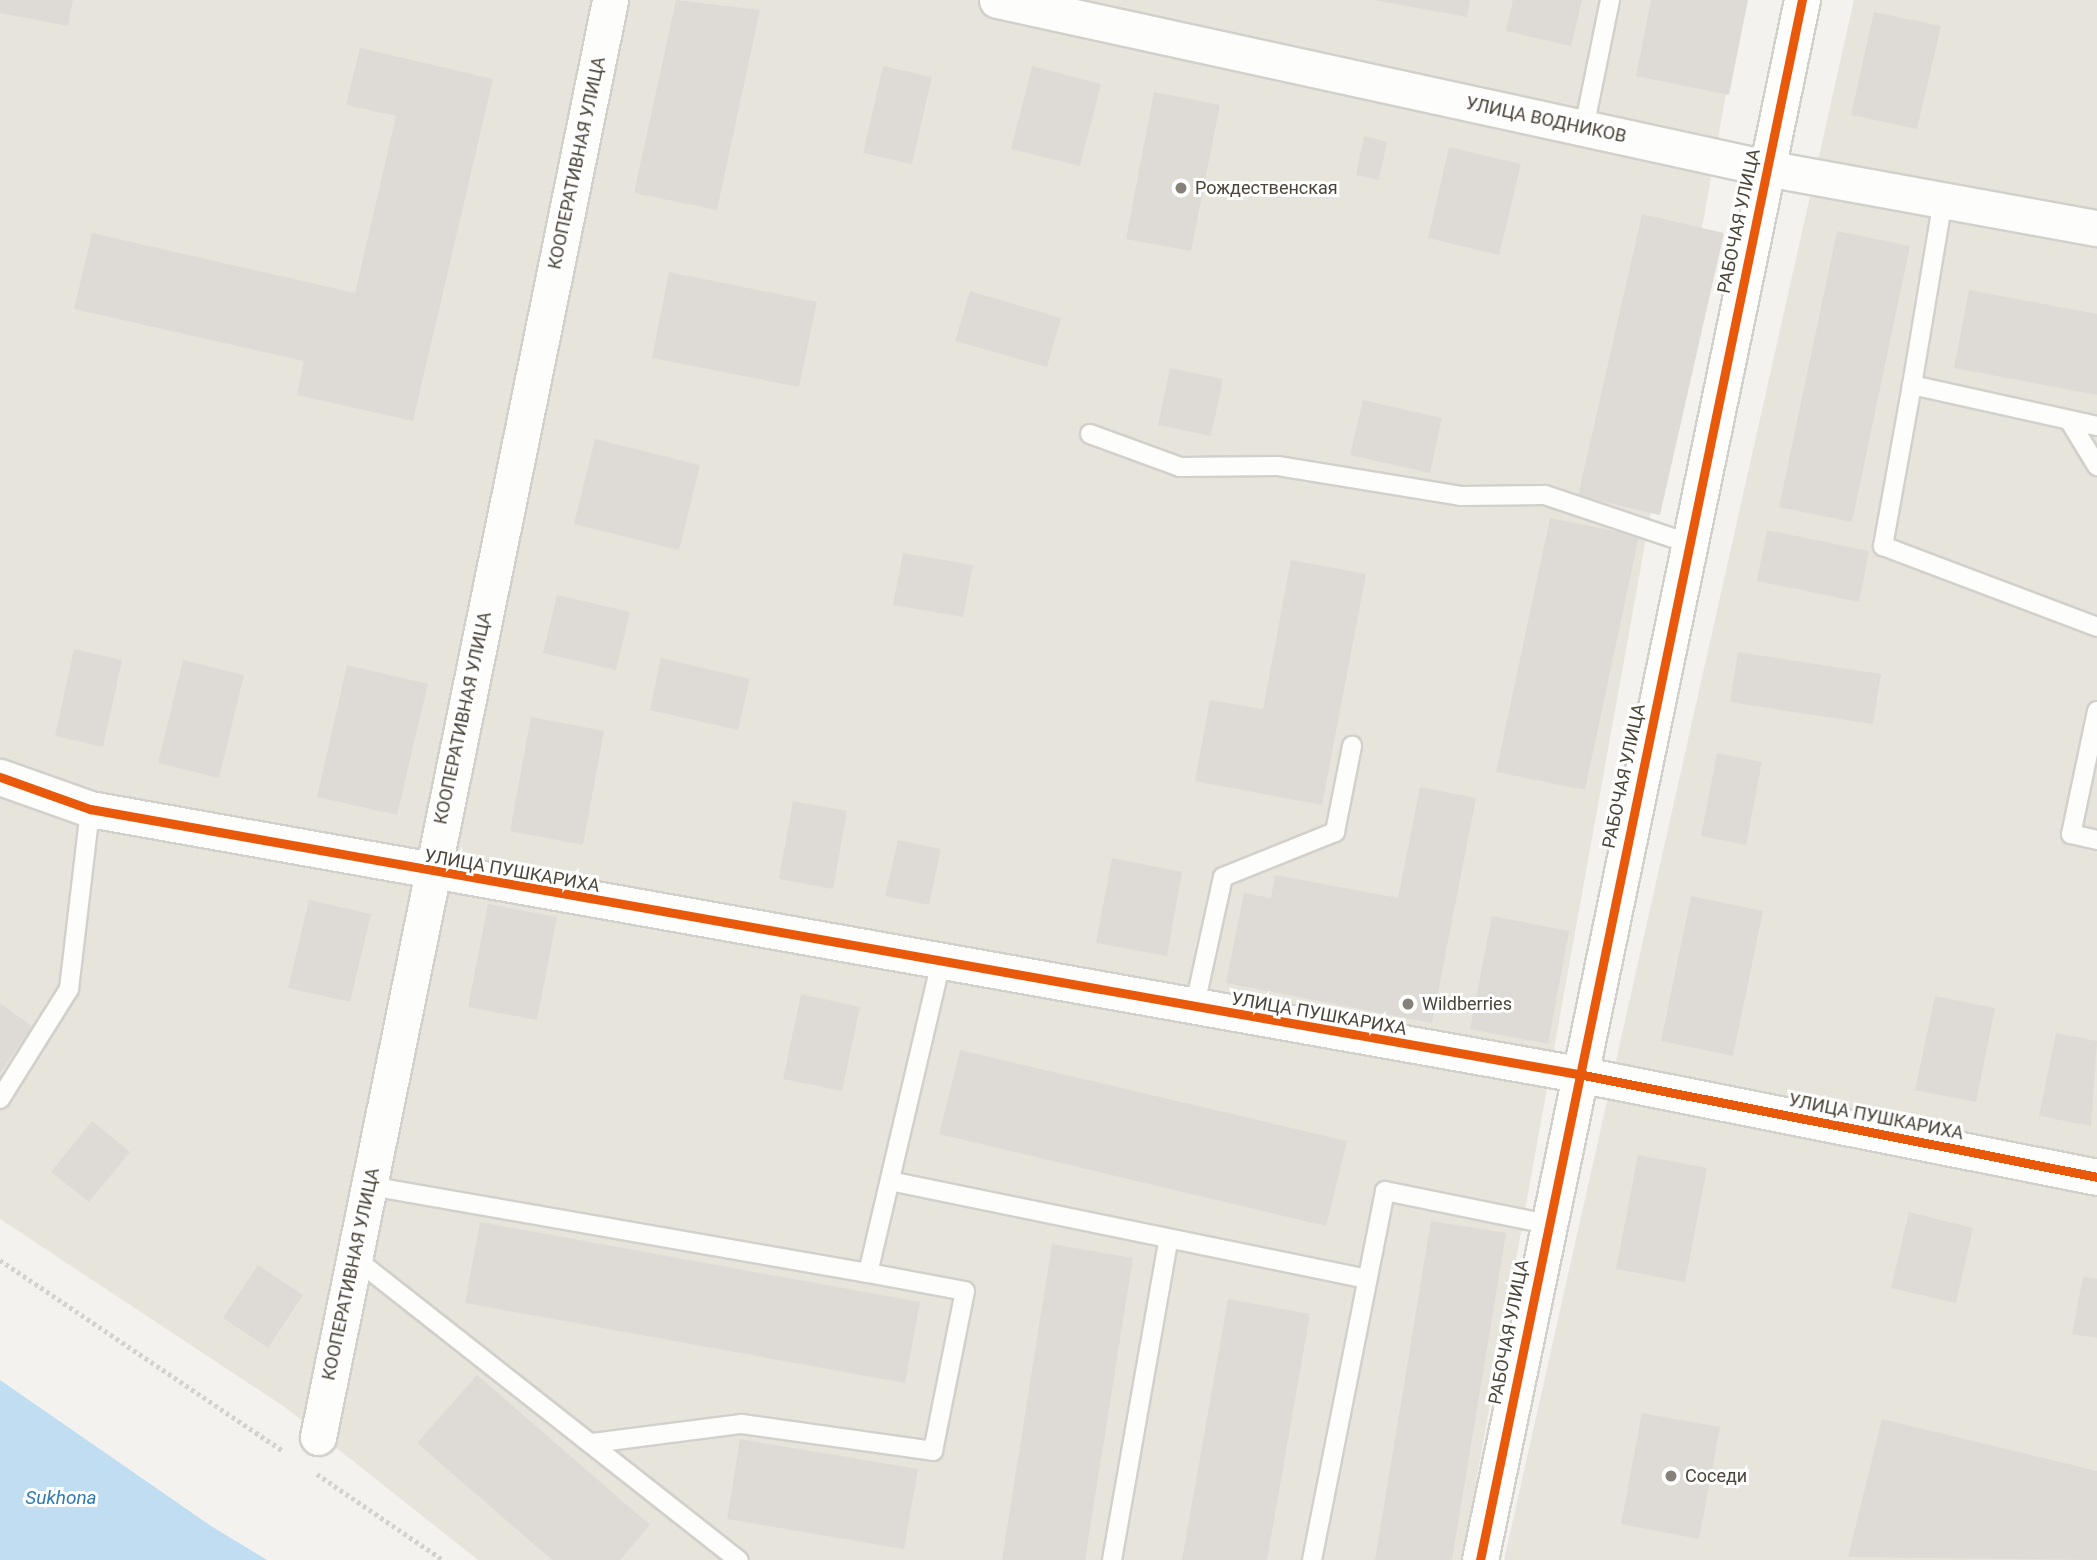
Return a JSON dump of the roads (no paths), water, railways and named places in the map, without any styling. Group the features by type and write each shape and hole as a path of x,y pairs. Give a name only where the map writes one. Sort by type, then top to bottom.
{"street":[{"name":"КООПЕРАТИВНАЯ УЛИЦА","path":"318,1437 352,1256 370,1186 610,0"},
{"name":"УЛИЦА ВОДНИКОВ","path":"997,0 1766,168 2097,228"},
{"name":"РАБОЧАЯ УЛИЦА","path":"1480,1560 1547,1224 1802,0"},
{"name":"УЛИЦА ПУШКАРИХА","path":"0,777 89,808 940,965 1578,1074 2097,1177"}],"lane":[{"path":"1584,128 1610,0"},
{"path":"1943,200 1883,546 2097,627"},
{"path":"1912,385 2097,426"},
{"path":"2068,420 2097,466"},
{"path":"1090,434 1180,467 1278,466 1461,496 1545,495 1688,543"},
{"path":"2097,711 2071,834 2097,840"},
{"path":"1194,1009 1223,877 1335,832 1352,746"},
{"path":"0,1100 69,989 89,808"},
{"path":"869,1273 940,965"},
{"path":"890,1181 1168,1241 1363,1278"},
{"path":"370,1186 965,1290 933,1451 742,1424 593,1443"},
{"path":"1312,1560 1363,1278 1385,1191 1547,1224"},
{"path":"1112,1560 1168,1241"},
{"path":"352,1256 593,1443 738,1560"}],"water":[{"name":"Sukhona","path":"0,1380 211,1526 267,1560 0,1560"}],"place":[{"name":"Рождественская","path":"1181,188"},
{"name":"Wildberries","path":"1408,1004"},
{"name":"Соседи","path":"1671,1476"}]}
